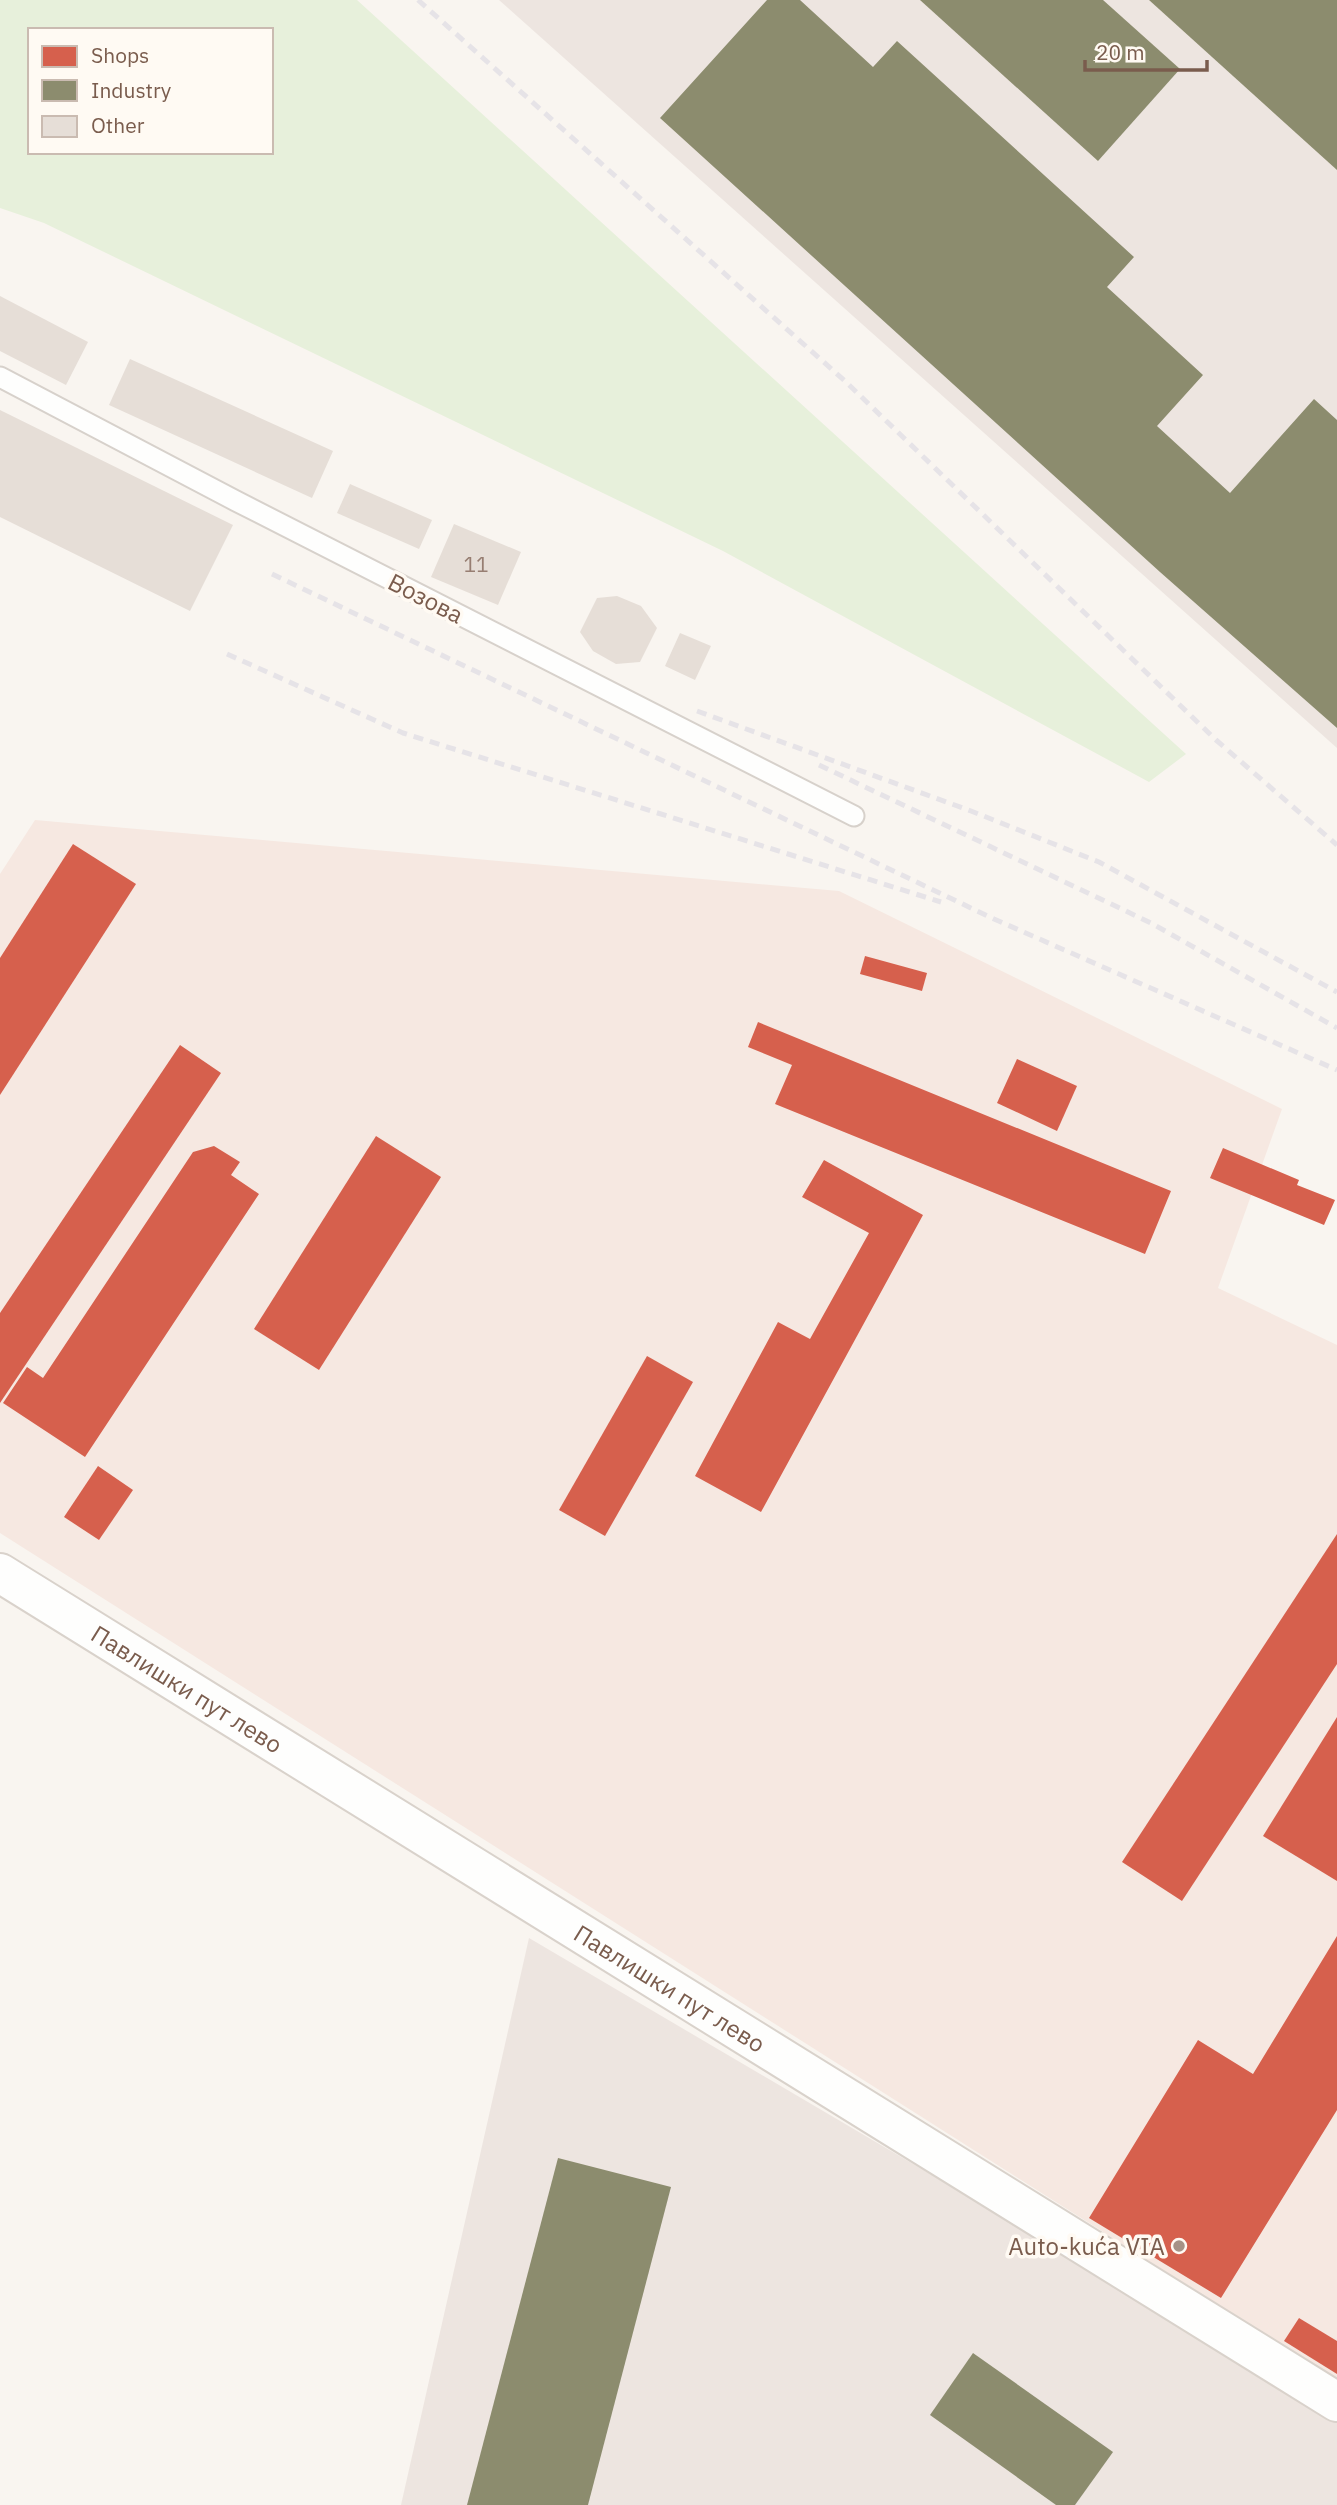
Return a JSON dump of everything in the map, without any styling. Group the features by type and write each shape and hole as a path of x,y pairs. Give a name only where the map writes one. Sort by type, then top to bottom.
{"street":[{"name":"Павлишки пут лево","path":"0,1573 1337,2402"}],"lane":[{"name":"Возова","path":"0,377 248,507 854,816"}],"shaded area":[{"path":"499,0 1337,0 1337,748"},
{"path":"35,820 839,891 1282,1109 1218,1288 1337,1345 1337,2380 0,1533 0,874"},
{"path":"529,1938 1224,2347 1337,2421 1337,2505 401,2505"}],"green space":[{"path":"0,0 357,0 1186,754 1149,782 723,551 44,223 0,208"}],"building: Shops":[{"path":"73,844 136,884 0,1095 0,958"},
{"path":"865,956 927,973 922,991 860,974"},
{"path":"758,1022 1171,1191 1145,1254 775,1104 792,1065 748,1047"},
{"path":"180,1045 221,1073 0,1403 0,1313"},
{"path":"1017,1059 1077,1086 1057,1131 997,1103"},
{"path":"376,1136 441,1177 319,1370 254,1329"},
{"path":"214,1146 240,1162 231,1175 259,1194 85,1457 3,1403 27,1367 43,1378 193,1152"},
{"path":"1223,1148 1299,1180 1297,1185 1335,1200 1324,1225 1210,1178"},
{"path":"824,1160 923,1215 761,1512 695,1476 778,1322 810,1339 869,1233 802,1197"},
{"path":"647,1356 693,1382 605,1536 559,1510"},
{"path":"98,1466 133,1490 99,1540 64,1517"},
{"path":"1337,1534 1337,1664 1182,1901 1122,1862"},
{"path":"1337,1717 1337,1881 1263,1836"},
{"path":"1337,1936 1337,2110 1221,2298 1089,2218 1198,2040 1253,2074"},
{"path":"1299,2318 1337,2341 1337,2374 1284,2341"}],"building: Industry":[{"path":"767,0 800,0 873,67 897,41 1134,257 1107,287 1203,375 1157,426 1230,493 1314,399 1337,420 1337,728 1160,572 660,118"},
{"path":"920,0 1103,0 1180,69 1098,161"},
{"path":"1149,0 1337,0 1337,170"},
{"path":"558,2158 671,2187 588,2505 467,2505"},
{"path":"973,2353 1113,2452 1075,2505 1056,2505 930,2415"}],"building: Other":[{"path":"0,296 88,342 66,385 0,351"},
{"path":"130,359 333,451 312,498 109,405"},
{"path":"0,410 233,525 190,611 0,517"},
{"path":"350,484 432,520 419,549 337,513"},
{"path":"454,524 521,552 498,605 431,577"},
{"path":"617,596 641,606 657,628 640,662 616,664 593,651 580,632 597,598"},
{"path":"680,633 711,646 695,680 665,666"}],"railway":[{"path":"418,0 846,382 1216,740 1337,845"},
{"path":"272,574 994,919 1337,1070"},
{"path":"227,654 403,733 941,902"},
{"path":"697,711 971,811 1099,862 1337,992"},
{"path":"819,765 1151,923 1337,1028"}],"place":[{"name":"Auto-kuća VIA","path":"1179,2246"}]}
